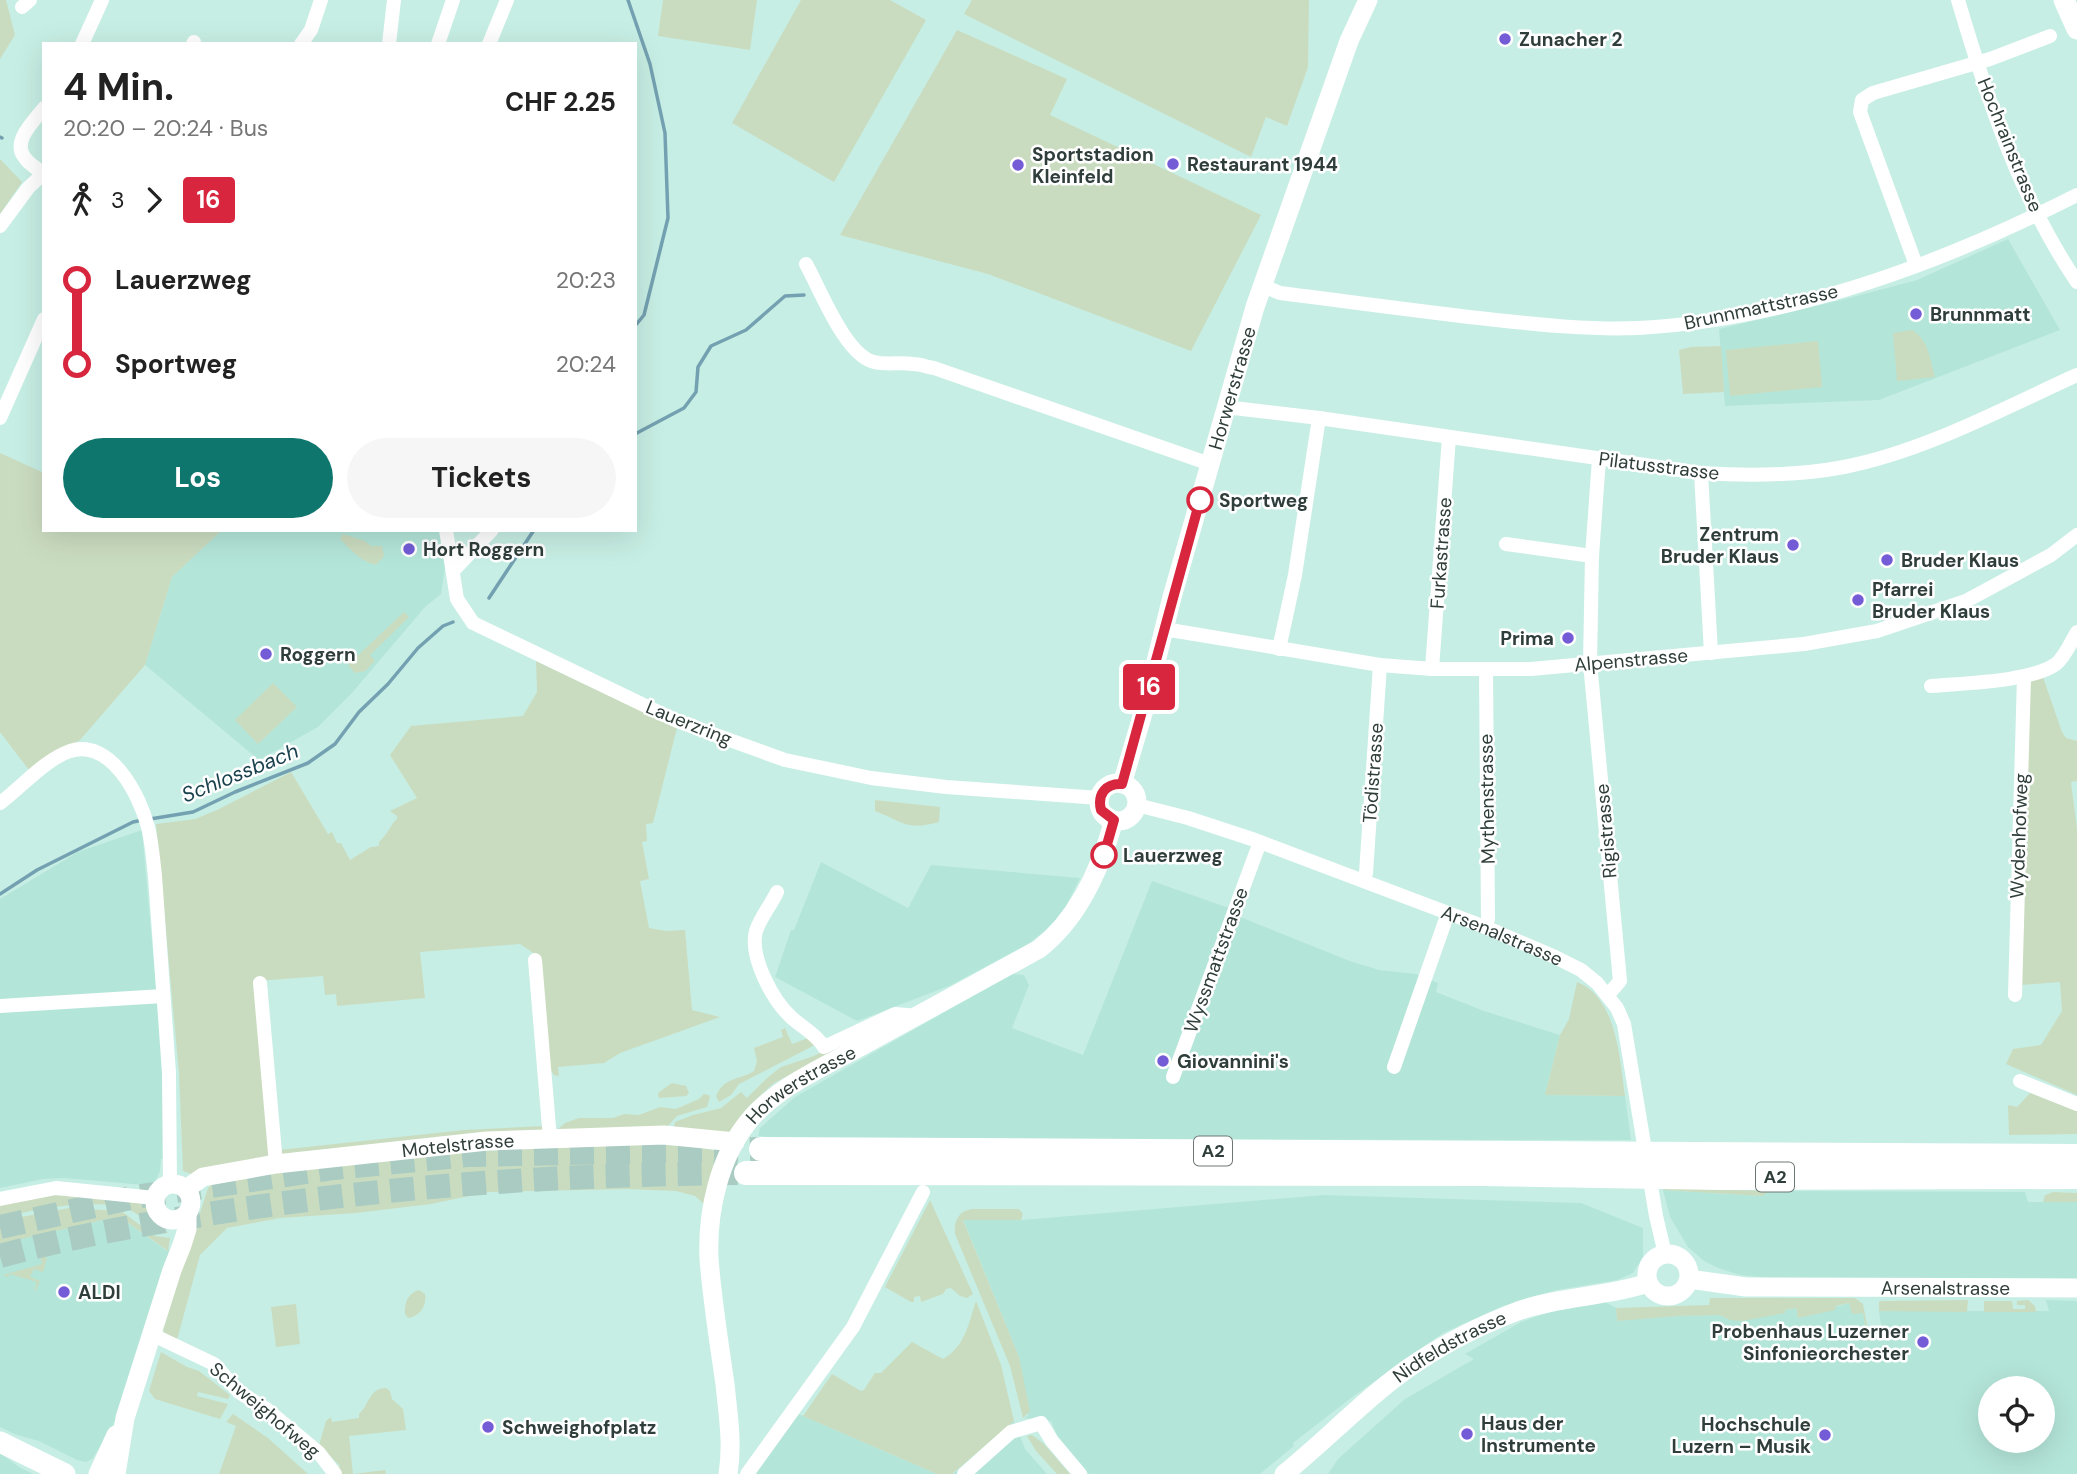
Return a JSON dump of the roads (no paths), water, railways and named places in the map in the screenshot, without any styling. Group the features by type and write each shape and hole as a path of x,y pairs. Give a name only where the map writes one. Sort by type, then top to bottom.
{"highway":[{"name":"A2","path":"761,1149 2052,1155 2075,1168"},
{"name":"A2","path":"746,1173 2075,1168"}],"main road":[{"path":"2064,0 2077,29"},
{"path":"0,1441 65,1474"}],"street":[{"path":"83,42 102,0"},
{"path":"302,42 311,30 321,0"},
{"path":"389,42 394,0"},
{"path":"439,42 453,0"},
{"path":"490,42 507,0"},
{"name":"Horwerstrasse","path":"1122,784 1225,407 1262,286 1349,41 1368,0"},
{"name":"Hochrainstrasse","path":"1958,0 1995,119 2058,255 2077,282"},
{"path":"1916,265 1860,112 1862,100 1874,93 1977,63 2050,36"},
{"path":"42,111 25,134 21,145 24,158 42,172"},
{"path":"0,226 42,174"},
{"name":"Brunnmattstrasse","path":"1262,286 1280,293 1576,327 1637,328 1675,325 1748,314 1833,294 1979,242 2077,195"},
{"path":"806,264 842,331 856,351 869,361 913,363 934,368 1210,464"},
{"path":"0,418 42,324"},
{"name":"Pilatusstrasse","path":"1225,407 1320,418 1701,473 1751,476 1806,473 1846,467 1933,441 2077,375"},
{"path":"1279,649 1295,575 1320,418"},
{"name":"Furkastrasse","path":"1432,669 1449,437"},
{"name":"Rigistrasse","path":"1599,459 1592,556 1590,663 1620,981 1608,995"},
{"path":"1701,473 1711,653"},
{"path":"446,532 453,571"},
{"path":"453,571 490,532"},
{"name":"Alpenstrasse","path":"1164,629 1380,665 1486,670 1829,641 1887,628 1966,601 2051,555 2077,535"},
{"path":"1506,544 1592,556"},
{"name":"Lauerzring","path":"453,571 457,599 473,623 677,721 799,764 871,778 946,787 1100,798"},
{"path":"1931,686 2024,677 2057,664 2077,632"},
{"name":"Tödistrasse","path":"1363,880 1366,873 1380,665"},
{"name":"Mythenstrasse","path":"1485,927 1488,919 1486,670"},
{"name":"Wydenhofweg","path":"2015,995 2024,677"},
{"path":"0,803 62,755 79,749 88,750 107,758 122,774 145,820 155,876 178,1186"},
{"path":"1122,784 1133,790 1137,805 1129,818 1114,820 1101,810 1100,798 1109,786 1122,784"},
{"name":"Arsenalstrasse","path":"1137,805 1188,818 1363,880 1485,927 1581,970 1608,995 1624,1024 1656,1216 1665,1254"},
{"name":"Horwerstrasse","path":"728,1474 731,1435 709,1253 716,1190 727,1157 747,1123 775,1096 1039,949 1054,938 1071,916 1104,855 1114,820"},
{"name":"Wyssmattstrasse","path":"1173,1077 1260,842"},
{"path":"777,892 757,930 755,954 779,1004 792,1018 819,1038 824,1047 895,1014 918,1016"},
{"path":"1394,1067 1448,913"},
{"path":"535,960 550,1139"},
{"path":"260,983 275,1164"},
{"path":"0,1006 163,996"},
{"path":"2020,1081 2077,1104"},
{"name":"Motelstrasse","path":"178,1186 203,1177 275,1164 487,1141 664,1135 736,1142"},
{"path":"98,1474 124,1418 187,1229 179,1218 158,1213 155,1198 163,1186 178,1186 190,1193 192,1204 179,1218"},
{"path":"0,1199 56,1188 155,1198"},
{"path":"747,1474 847,1337 923,1192"},
{"path":"1665,1254 1681,1258 1688,1267 1689,1279 1679,1293 1667,1296 1656,1292 1648,1283 1647,1276 1654,1259 1665,1254"},
{"name":"Arsenalstrasse","path":"1689,1279 1746,1287 2077,1288"},
{"name":"Nidfeldstrasse","path":"1284,1474 1418,1362 1473,1330 1514,1312 1551,1301 1631,1289 1648,1283"},
{"name":"Schweighofweg","path":"151,1334 214,1364 239,1392 265,1408 319,1453 335,1474"},
{"path":"116,1474 124,1418"},
{"path":"964,1474 1011,1432 1041,1423 1052,1441 1080,1474"}],"waterway":[{"path":"628,0 650,64 665,133 668,218 644,315 637,324"},
{"path":"637,433 684,408 696,392 698,367 711,346 746,330 785,296 804,295"},
{"path":"489,598 533,532"},
{"name":"Schlossbach","path":"150,819 193,812 308,763 335,744 359,712 388,684 418,648 443,626 453,622"},
{"name":"Schlossbach","path":"0,894 37,870 133,822 143,820"}],"tunnel":[{"path":"0,1227 135,1197 334,1168 468,1155 761,1149"},
{"path":"0,1256 146,1224 298,1201 490,1182 746,1173"}],"place":[{"name":"Zunacher 2","path":"1505,39"},
{"name":"Restaurant 1944","path":"1173,164"},
{"name":"Sportstadion Kleinfeld","path":"1018,165"},
{"name":"Brunnmatt","path":"1916,314"},
{"name":"Sportweg","path":"1200,500"},
{"name":"Zentrum Bruder Klaus","path":"1793,545"},
{"name":"Hort Roggern","path":"409,549"},
{"name":"Bruder Klaus","path":"1887,560"},
{"name":"Pfarrei Bruder Klaus","path":"1858,600"},
{"name":"Prima","path":"1568,638"},
{"name":"Roggern","path":"266,654"},
{"name":"Lauerzweg","path":"1104,855"},
{"name":"Giovannini's","path":"1163,1061"},
{"name":"ALDI","path":"64,1292"},
{"name":"Probenhaus Luzerner Sinfonieorchester","path":"1923,1342"},
{"name":"Schweighofplatz","path":"488,1427"},
{"name":"Haus der Instrumente","path":"1467,1434"},
{"name":"Hochschule Luzern – Musik","path":"1825,1435"}]}
